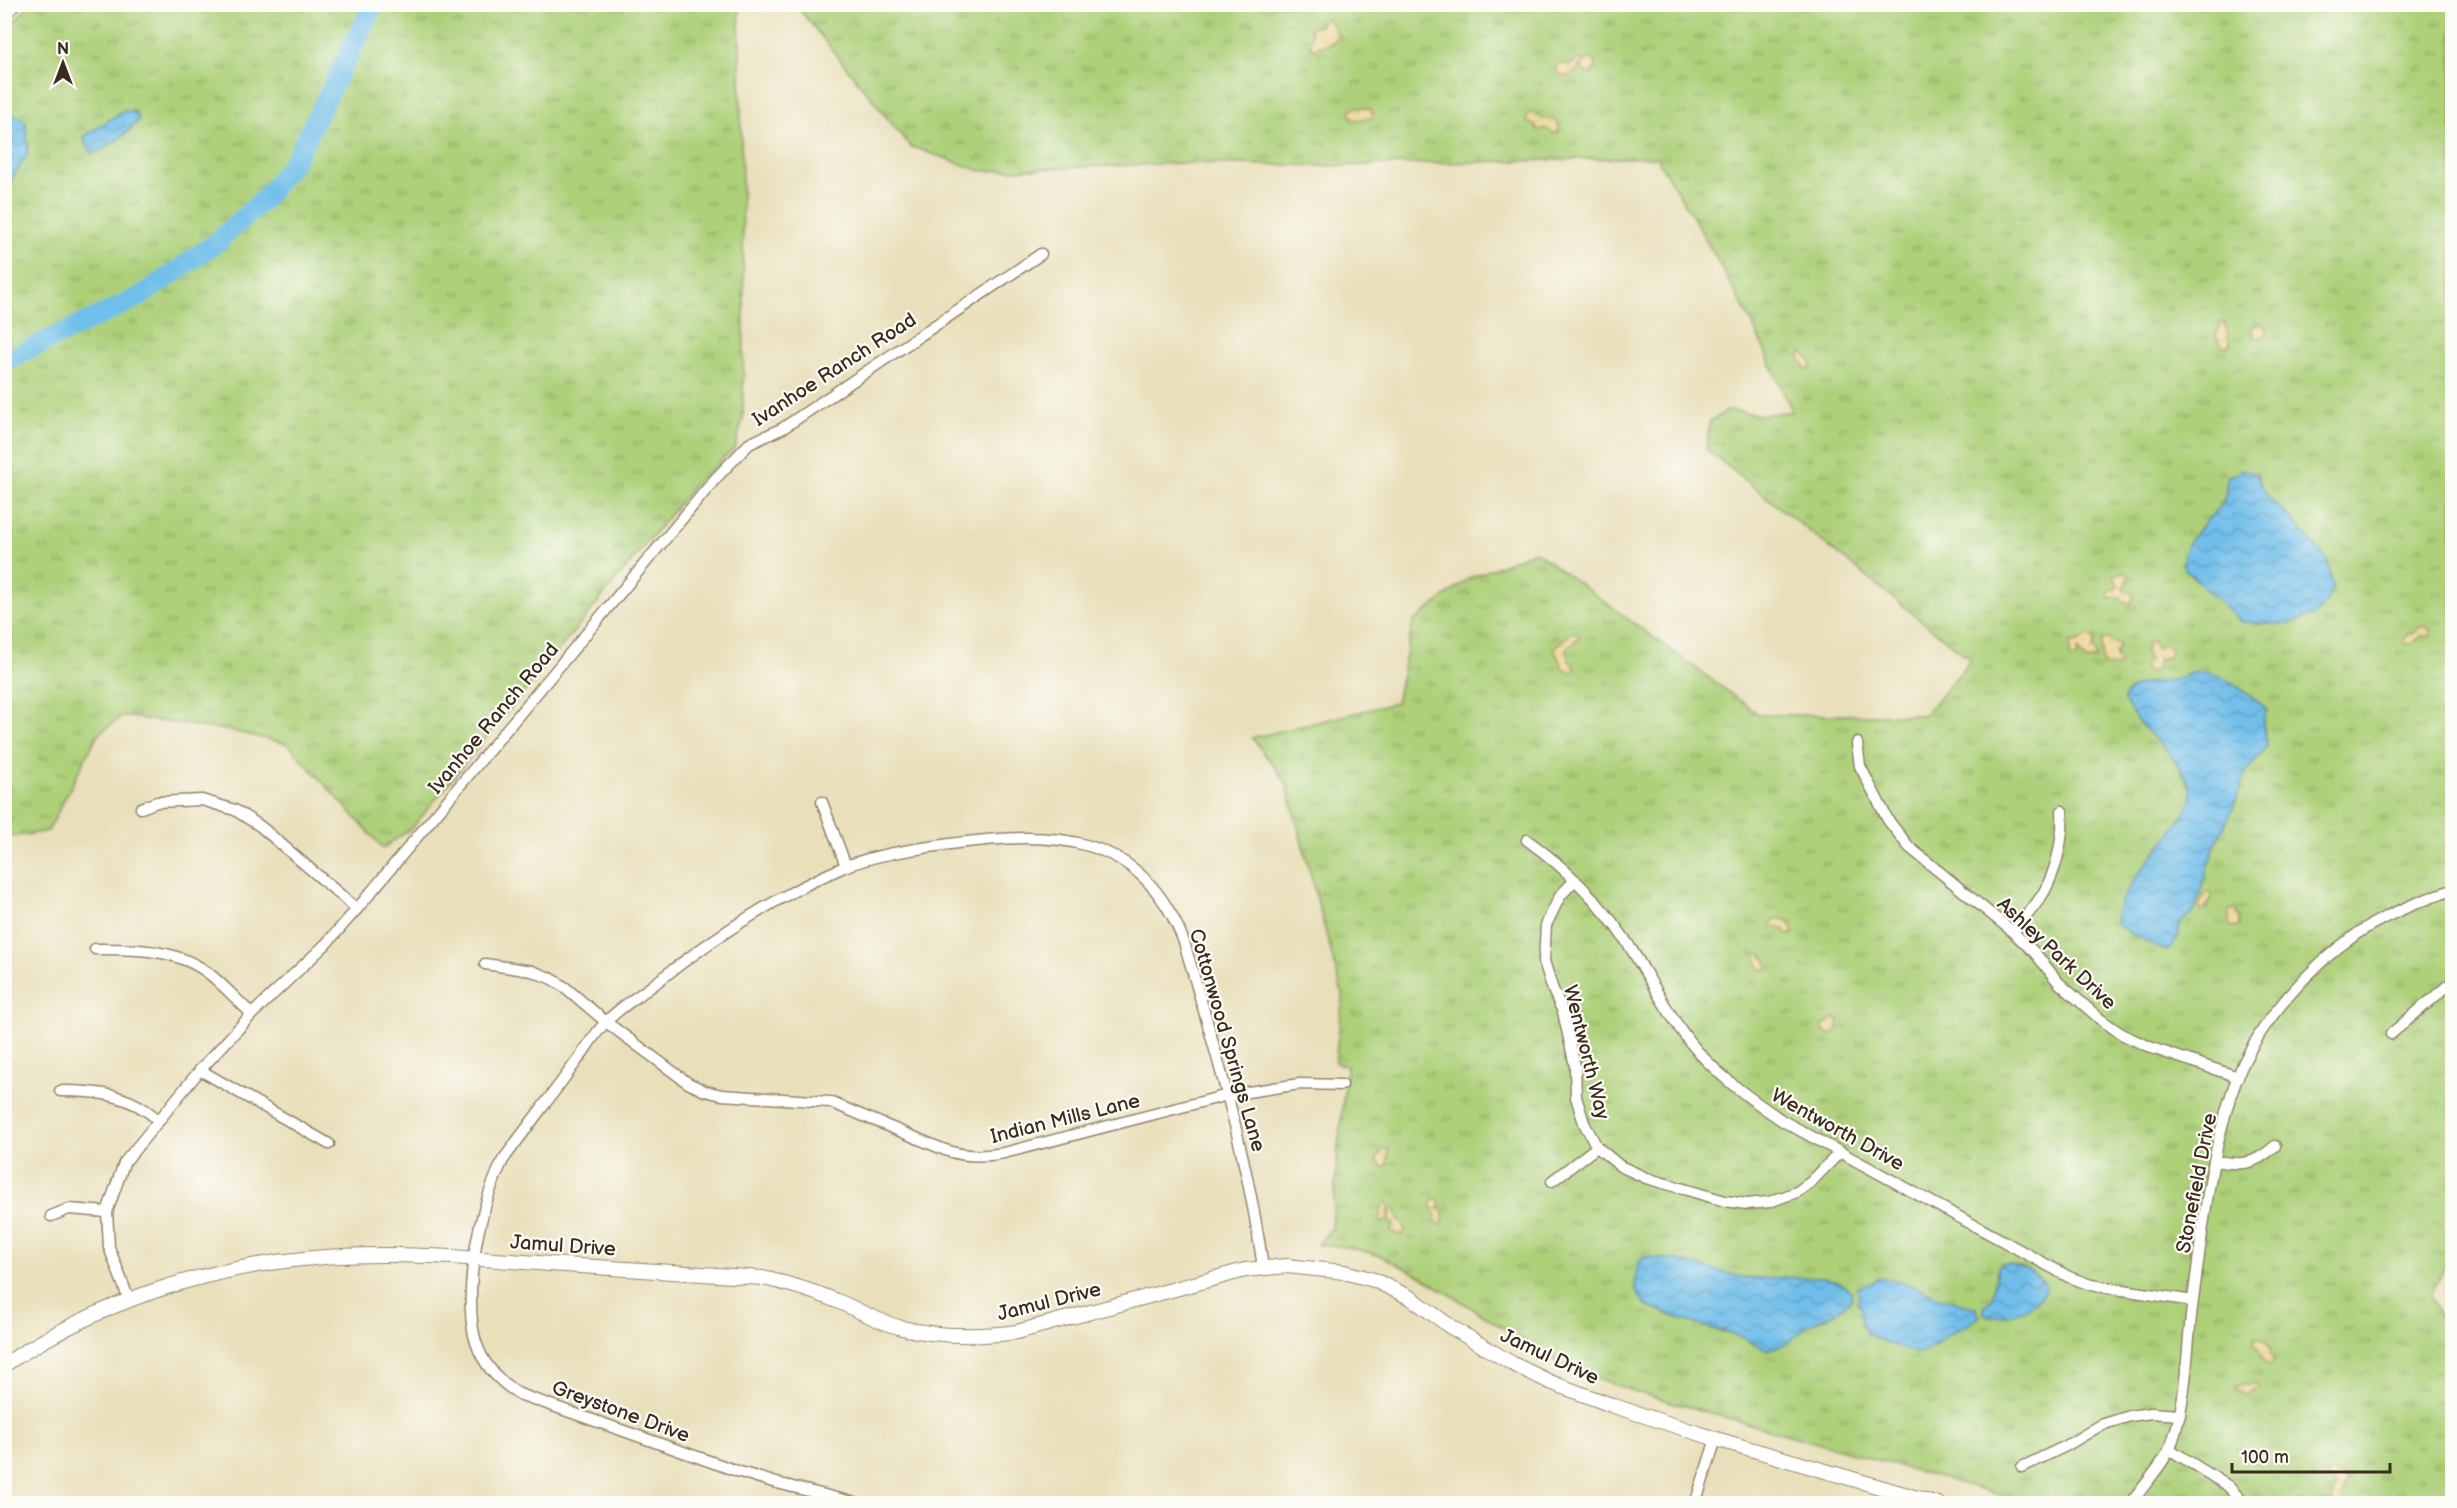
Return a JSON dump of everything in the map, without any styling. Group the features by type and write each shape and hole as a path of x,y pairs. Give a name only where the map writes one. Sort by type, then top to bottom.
{"main road":[{"path":"4,13 12,4"}],"street":[{"name":"Ivanhoe Ranch Road","path":"129,1300 109,1247 107,1212 124,1163 200,1070 252,1014 326,944 357,909 716,478 749,444 783,428 1041,254"},
{"name":"Ashley Park Drive","path":"1857,743 1860,766 1888,820 1909,848 2013,932 2036,953 2059,983 2100,1019 2124,1035 2152,1048 2238,1077"},
{"path":"141,808 157,802 202,800 235,810 260,826 357,909"},
{"path":"822,802 846,866"},
{"path":"2013,932 2044,892 2054,867 2063,822 2062,811"},
{"name":"Cottonwood Springs Lane","path":"474,1258 479,1222 491,1185 503,1160 606,1022 687,958 738,923 784,896 846,866 909,850 971,842 1044,838 1080,842 1118,858 1152,886 1177,924 1228,1095 1249,1182 1263,1268"},
{"name":"Wentworth Drive","path":"1527,840 1551,857 1600,905 1626,941 1663,1003 1690,1042 1715,1069 1753,1101 1783,1121 2081,1282 2193,1301"},
{"name":"Wentworth Way","path":"1575,880 1560,896 1546,925 1544,961 1552,990 1563,1012 1568,1033 1575,1066 1576,1096 1584,1123 1597,1147 1620,1166 1646,1178 1725,1201 1747,1204 1769,1203 1797,1192 1812,1181 1840,1152"},
{"name":"Stonefield Drive","path":"2131,1503 2169,1449 2180,1415 2193,1301 2214,1161 2238,1077 2259,1035 2283,1002 2340,946 2360,932 2415,903 2452,890"},
{"path":"95,949 159,952 198,966 211,975 252,1014"},
{"name":"Indian Mills Lane","path":"484,964 532,971 552,979 688,1083 705,1091 722,1095 830,1102 945,1150 963,1155 983,1156 1004,1153 1228,1095 1299,1084 1342,1085"},
{"path":"2391,1034 2452,982"},
{"path":"200,1070 329,1144"},
{"path":"60,1091 94,1091 116,1095 150,1112 159,1121"},
{"path":"2214,1161 2236,1164 2251,1163 2264,1156 2275,1146"},
{"path":"1552,1181 1597,1147"},
{"path":"51,1216 69,1209 107,1212"},
{"name":"Jamul Drive","path":"4,1365 61,1330 129,1300 199,1277 287,1260 345,1256 474,1258 763,1278 795,1285 902,1328 960,1336 990,1336 1017,1332 1245,1270 1287,1266 1316,1267 1374,1280 1411,1298 1450,1327 1513,1364 1550,1382 1614,1406 1716,1439 1938,1503"},
{"name":"Greystone Drive","path":"474,1258 469,1310 473,1337 488,1366 510,1388 529,1398 729,1468 773,1482 860,1503"},
{"path":"2022,1467 2066,1446 2101,1425 2141,1414 2180,1415"},
{"path":"1695,1503 1716,1439"},
{"path":"2169,1449 2228,1486 2241,1500"}],"green space":[{"path":"29,5 739,5 744,306 743,418 735,448 696,483 412,828 383,848 288,744 232,731 123,716 98,734 48,831 5,838 4,33"},
{"path":"796,5 2452,5 2452,1252 2431,1296 2452,1347 2452,1503 2030,1503 1636,1392 1565,1367 1424,1278 1381,1256 1349,1247 1317,1245 1332,1228 1347,1066 1335,1063 1343,997 1286,782 1252,738 1396,703 1413,622 1468,579 1535,551 1760,715 1924,715 1971,660 1706,449 1710,421 1729,410 1761,415 1792,411 1752,323 1692,215 1656,157 1331,166 1186,163 981,171 910,146"}],"sand":[{"path":"1326,19 1331,23 1338,37 1333,42 1313,49 1310,44 1312,36 1310,28 1320,26 1321,22"},
{"path":"1579,58 1583,61 1576,71 1567,77 1558,75 1557,67 1560,63 1571,65"},
{"path":"1589,59 1594,61 1596,66 1594,71 1589,73 1584,71 1582,66 1584,61"},
{"path":"1355,107 1371,109 1372,118 1352,120 1350,112"},
{"path":"1533,112 1543,119 1553,119 1559,125 1559,132 1553,133 1546,128 1538,130 1535,124 1527,123 1527,115"},
{"path":"2221,323 2225,324 2230,343 2227,347 2222,346 2216,336"},
{"path":"2259,324 2264,326 2266,331 2264,336 2259,338 2254,336 2252,331 2254,326"},
{"path":"1802,352 1811,361 1811,368 1806,369 1799,355"},
{"path":"2122,572 2130,576 2123,590 2133,594 2130,603 2118,597 2110,598 2108,594 2109,591 2118,587 2114,575"},
{"path":"2421,626 2429,628 2430,636 2420,636 2412,644 2405,644 2404,640 2408,634 2414,633"},
{"path":"1572,633 1577,633 1579,637 1567,649 1568,659 1576,669 1571,673 1563,668 1555,651 1556,646"},
{"path":"2088,636 2095,640 2093,649 2096,659 2085,661 2078,649 2077,657 2070,658 2070,643 2079,642"},
{"path":"2103,639 2120,646 2115,655 2120,662 2118,667 2103,666 2101,645"},
{"path":"2149,642 2153,642 2157,649 2163,644 2167,645 2172,652 2168,657 2159,659 2157,669 2151,672 2143,667 2149,659 2144,652"},
{"path":"2207,892 2211,893 2212,897 2201,911 2199,906"},
{"path":"2232,909 2238,916 2238,926 2232,927 2229,924 2229,911"},
{"path":"1777,919 1790,923 1794,933 1789,935 1784,929 1771,926 1771,923"},
{"path":"1756,954 1762,954 1768,966 1766,970 1759,969"},
{"path":"1834,1018 1839,1020 1837,1032 1829,1035 1824,1032 1823,1026"},
{"path":"1383,1149 1389,1150 1387,1165 1383,1167 1376,1160"},
{"path":"1434,1199 1440,1202 1439,1209 1444,1213 1442,1225 1435,1222 1436,1213 1431,1204"},
{"path":"1385,1203 1389,1203 1388,1220 1383,1223 1380,1221 1382,1207"},
{"path":"1396,1208 1398,1221 1401,1221 1405,1230 1403,1236 1390,1231 1394,1224 1390,1220 1391,1210"},
{"path":"2256,1337 2264,1340 2268,1346 2274,1360 2270,1365 2265,1363 2254,1341"},
{"path":"2255,1383 2258,1389 2246,1396 2235,1389 2238,1385"},
{"path":"2332,1472 2346,1479 2342,1495 2343,1503 2332,1501 2336,1487 2327,1477"}],"water":[{"path":"124,111 134,111 139,119 118,140 92,153 85,143 84,136"},
{"path":"10,112 26,121 28,153 5,190 5,113"},
{"path":"2241,469 2256,474 2269,499 2292,519 2327,560 2333,587 2325,605 2314,615 2285,624 2241,622 2185,569 2183,560 2189,542 2223,502 2229,475 2236,474"},
{"path":"2203,672 2222,678 2265,707 2267,710 2263,721 2267,746 2246,772 2232,811 2214,848 2194,912 2183,920 2179,926 2179,936 2171,948 2166,951 2116,924 2118,909 2139,873 2182,818 2190,803 2191,791 2175,761 2136,719 2123,700 2131,689 2137,686"},
{"path":"1645,1257 1675,1260 1745,1278 1825,1277 1841,1283 1851,1291 1852,1299 1834,1314 1807,1325 1785,1344 1767,1350 1741,1337 1686,1321 1647,1306 1635,1287 1638,1262"},
{"path":"2001,1264 2014,1265 2033,1273 2046,1288 2036,1301 2022,1310 2006,1315 1989,1316 1984,1313 1984,1307 1992,1299 1998,1267"},
{"path":"1879,1277 1976,1307 1980,1316 1925,1352 1913,1352 1899,1348 1872,1337 1870,1334 1867,1335 1862,1323 1861,1306 1857,1302 1860,1296 1856,1288 1870,1284"}],"waterway":[{"path":"4,361 141,296 217,242 264,199 295,160 374,4"}]}
